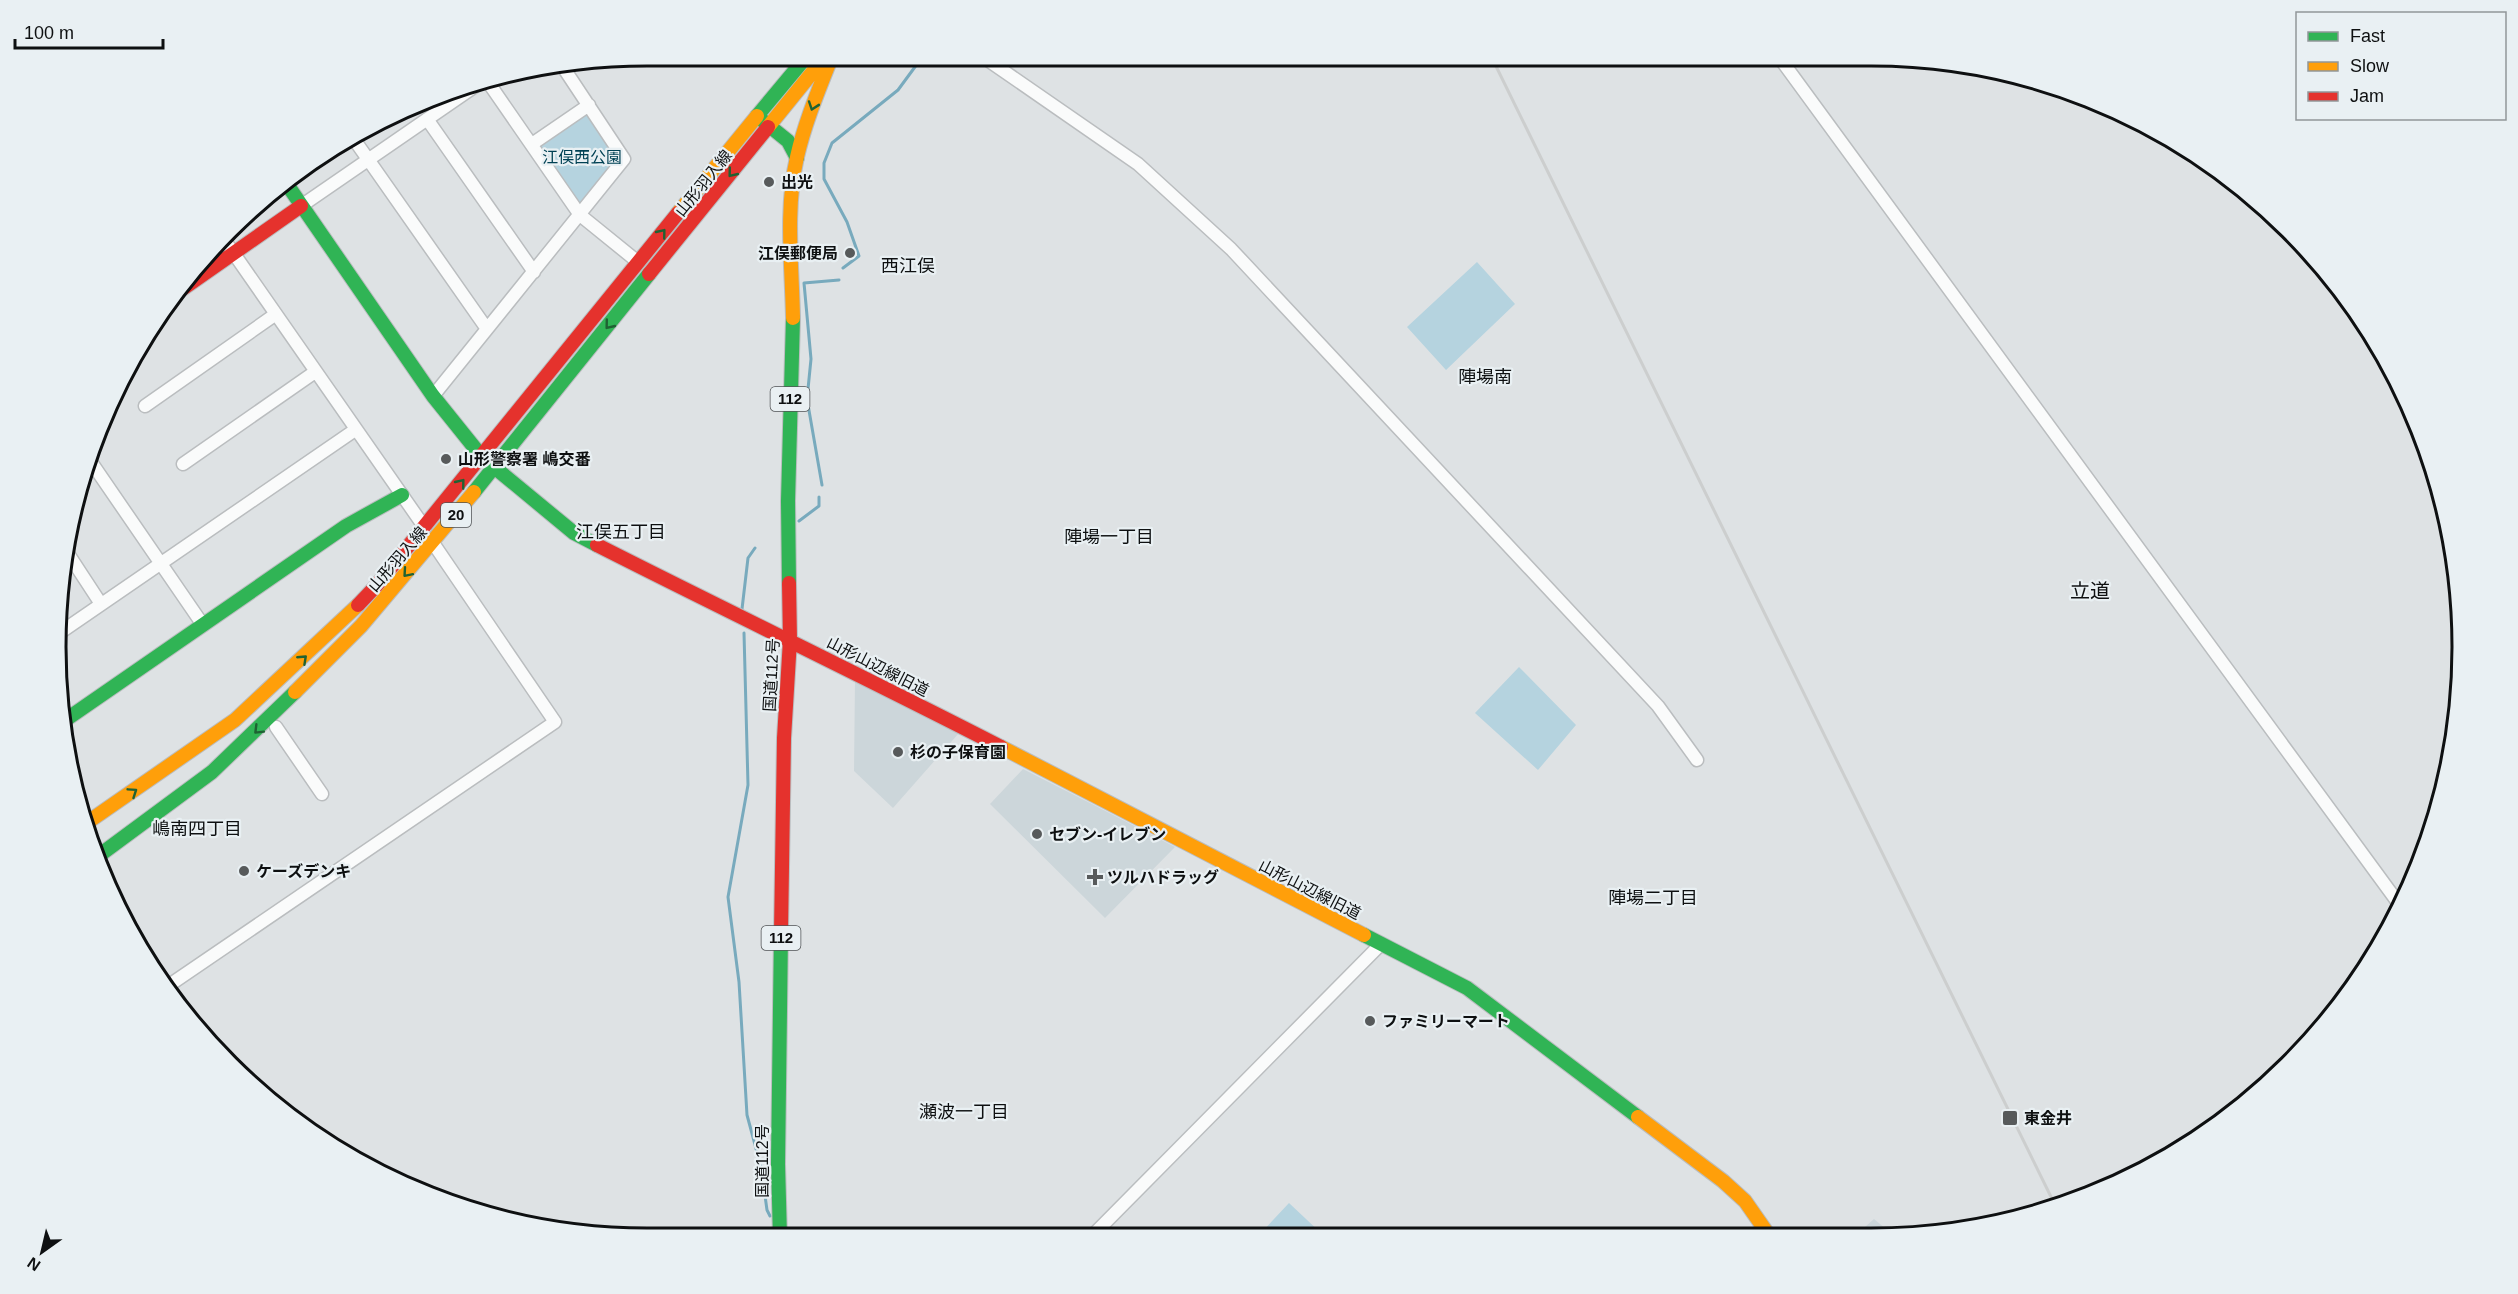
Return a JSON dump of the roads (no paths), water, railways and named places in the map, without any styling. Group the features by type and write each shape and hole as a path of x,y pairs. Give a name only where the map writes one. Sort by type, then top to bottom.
{"main road":[{"path":"797,158 789,141 768,127 757,116 799,66"},
{"path":"768,127 818,66"},
{"name":"国道112号","path":"780,1228 778,1164 784,738 790,640 788,501 793,328 791,214 797,158 812,108 828,66"},
{"name":"山形羽入線","path":"92,819 236,720 336,627 376,586 757,116"},
{"name":"山形羽入線","path":"104,852 196,784 248,739 361,626 433,543 768,127"},
{"name":"山形山辺線旧道","path":"290,189 433,396 482,457 574,533 591,544 790,640 984,738 1467,988 1723,1181 1745,1201 1764,1228"},
{"path":"200,277 301,206"},
{"path":"70,716 346,526 402,495"}],"street":[{"path":"996,66 1138,164 1231,249 1658,706 1697,760"},
{"path":"1786,66 2395,898"},
{"path":"433,396 624,159 566,72"},
{"path":"491,88 580,216 638,262"},
{"path":"301,206 458,98"},
{"path":"532,144 589,105"},
{"path":"427,119 534,272"},
{"path":"357,144 487,329"},
{"path":"228,245 425,528"},
{"path":"145,406 276,314"},
{"path":"183,464 315,372"},
{"path":"66,628 355,430"},
{"path":"95,467 203,625"},
{"path":"173,983 555,722 433,543"},
{"path":"73,562 101,604"},
{"path":"276,727 322,794"},
{"path":"1100,1228 1381,944"}],"waterway":[{"path":"843,268 859,256 847,222 824,179 824,163 832,143 898,90 916,66"},
{"path":"822,485 807,399 811,359 804,283 839,280"},
{"path":"799,521 819,506 819,497"},
{"path":"742,609 748,558 755,548"},
{"path":"744,633 748,785 728,897 739,982 747,1115 761,1167 767,1210 770,1216"}],"railway":[{"path":"1496,66 2052,1199"}],"place":[{"name":"出光","path":"769,182"},
{"name":"江俣郵便局","path":"850,253"},
{"name":"山形警察署 嶋交番","path":"446,459"},
{"name":"杉の子保育園","path":"898,752"},
{"name":"セブン-イレブン","path":"1037,834"},
{"name":"ケーズデンキ","path":"244,871"},
{"name":"ツルハドラッグ","path":"1095,877"},
{"name":"ファミリーマート","path":"1370,1021"},
{"name":"東金井","path":"2010,1118"}],"district":[{"name":"西江俣","path":"908,266"},
{"name":"陣場南","path":"1485,377"},
{"name":"江俣五丁目","path":"621,532"},
{"name":"陣場一丁目","path":"1109,537"},
{"name":"立道","path":"2090,591"},
{"name":"嶋南四丁目","path":"197,829"},
{"name":"陣場二丁目","path":"1653,898"},
{"name":"瀬波一丁目","path":"964,1112"}],"park label":[{"name":"江俣西公園","path":"582,157"}]}
